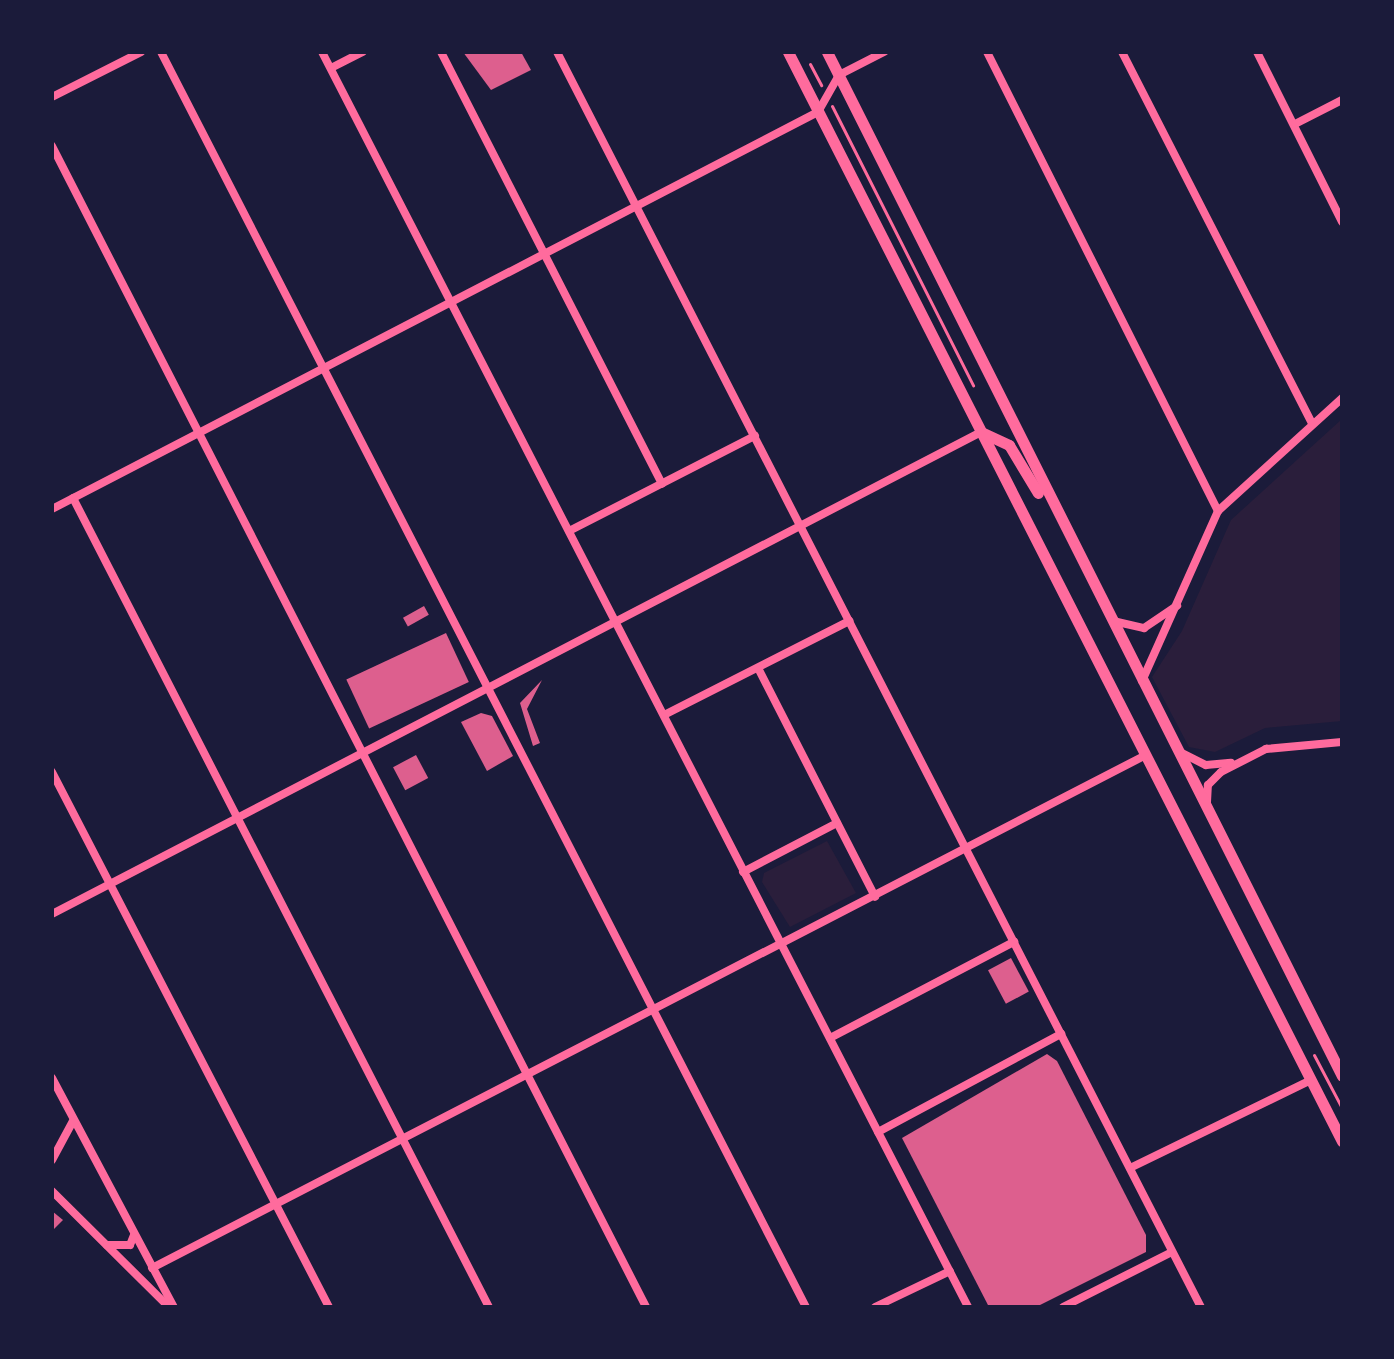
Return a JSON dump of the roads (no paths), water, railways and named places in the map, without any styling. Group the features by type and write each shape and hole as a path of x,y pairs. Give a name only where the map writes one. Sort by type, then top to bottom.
{"main road":[{"path":"788,52 1342,1141"},
{"path":"827,52 1107,617 1208,809 1342,1076"},
{"path":"981,432 1009,445 1076,555"}],"street":[{"path":"52,97 141,52"},
{"path":"161,52 806,1307"},
{"path":"322,52 968,1307"},
{"path":"331,68 363,52"},
{"path":"441,52 662,484"},
{"path":"557,52 1201,1307"},
{"path":"52,509 818,112 839,75 884,52"},
{"path":"987,52 1218,511"},
{"path":"1122,52 1312,424"},
{"path":"1257,52 1342,222"},
{"path":"1295,124 1342,100"},
{"path":"52,146 646,1307"},
{"path":"1142,681 1218,511 1342,398"},
{"path":"52,914 802,529 981,432"},
{"path":"569,531 755,436"},
{"path":"73,498 489,1307"},
{"path":"1107,617 1144,628 1178,606"},
{"path":"664,715 849,621"},
{"path":"758,668 875,897"},
{"path":"1208,809 1208,785 1236,762 1266,749 1341,745"},
{"path":"1177,749 1206,765 1236,762"},
{"path":"152,1268 405,1142 1146,755"},
{"path":"52,772 329,1307"},
{"path":"743,872 837,823"},
{"path":"830,1038 1014,942"},
{"path":"878,1132 1061,1034"},
{"path":"52,1078 171,1307"},
{"path":"1130,1168 1311,1080"},
{"path":"52,1160 73,1121"},
{"path":"52,1191 171,1307"},
{"path":"106,1244 130,1245 134,1235"},
{"path":"1063,1307 1081,1303 1172,1252"},
{"path":"875,1307 950,1271"}]}
